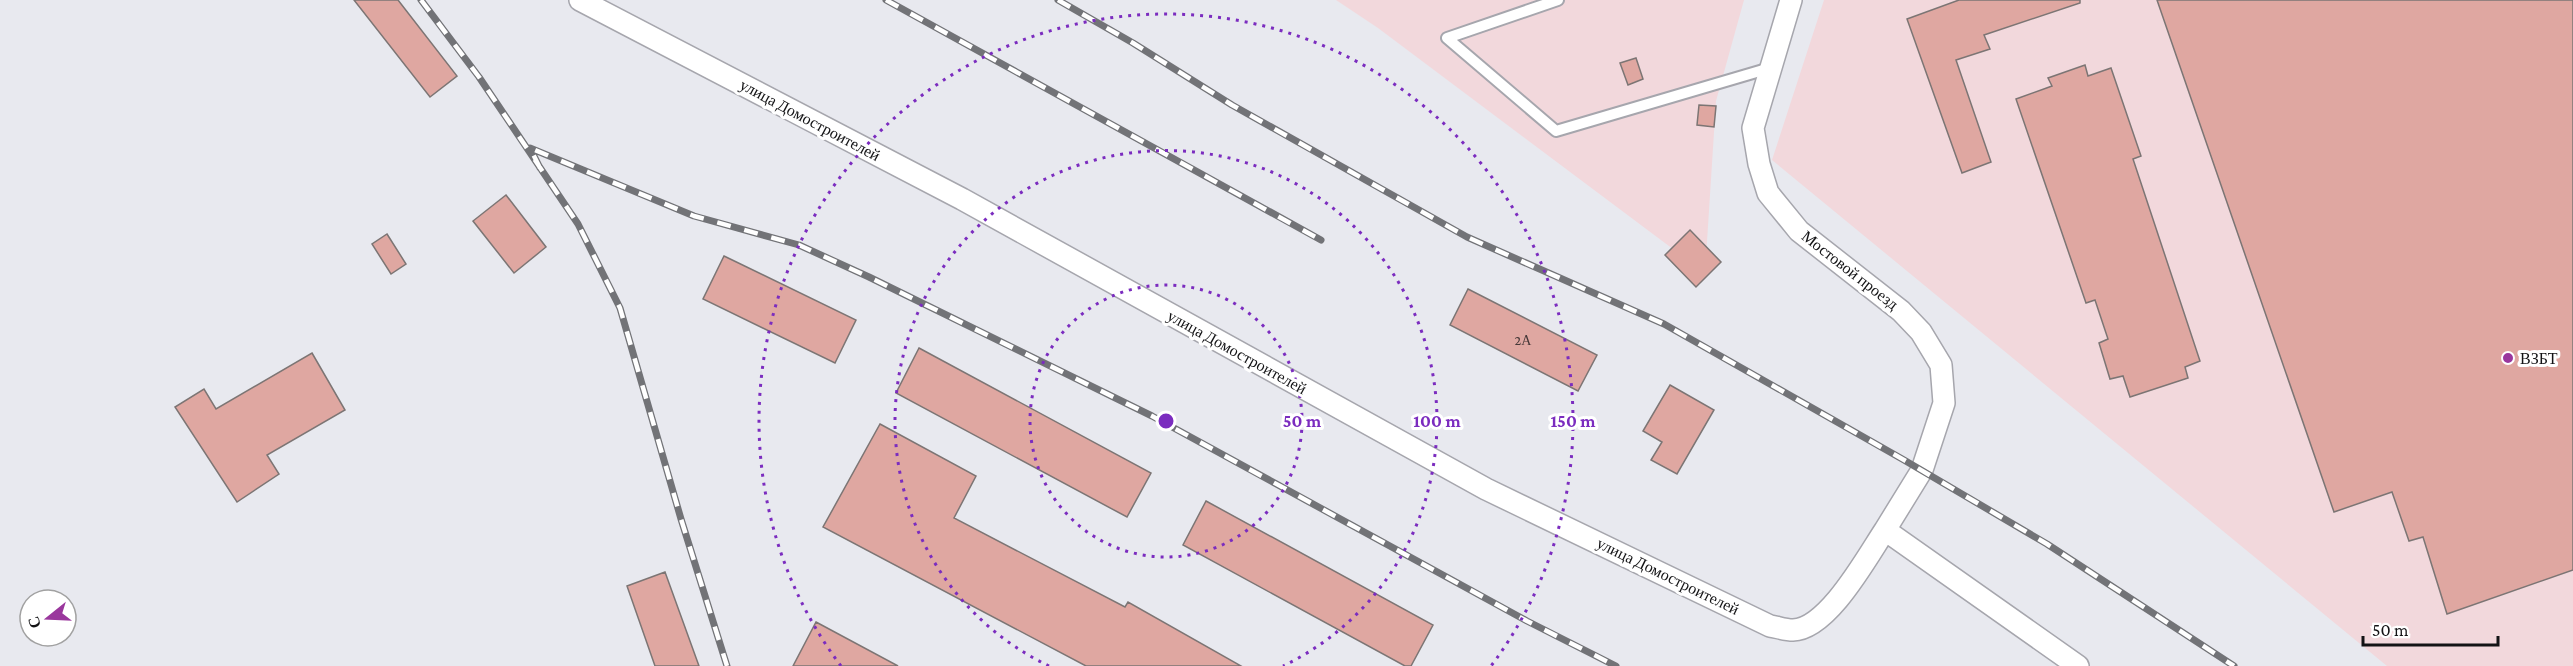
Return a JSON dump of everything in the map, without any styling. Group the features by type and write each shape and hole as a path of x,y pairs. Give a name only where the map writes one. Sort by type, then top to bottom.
{"street":[{"name":"улица Домостроителей","path":"580,0 962,199 1486,489 1770,626 1794,630 1812,623 1832,607 1885,530"},
{"name":"Мостовой проезд","path":"1791,0 1753,128 1759,164 1768,193 1799,231 1901,311 1921,332 1941,365 1944,404 1922,470 1885,530"},
{"path":"1885,530 2078,666"}],"lane":[{"path":"1558,0 1447,38 1556,131 1771,68"}],"shaded area":[{"path":"1336,0 1744,0 1716,101 1705,273 1378,28"},
{"name":"ВЗБТ","path":"1824,0 2573,0 2573,666 2387,666 1772,160"}],"building":[{"path":"354,0 398,0 457,76 430,97"},
{"path":"1959,0 2080,0 2080,3 1984,35 1990,49 1956,60 1991,162 1962,173 1907,19"},
{"path":"2157,0 2573,0 2573,570 2447,614 2423,537 2409,541 2392,492 2334,512"},
{"path":"1636,58 1643,79 1628,85 1620,63"},
{"path":"2085,65 2088,76 2111,68 2141,156 2133,159 2200,361 2185,367 2188,378 2130,397 2123,376 2110,379 2099,343 2108,339 2095,300 2086,303 2016,99 2052,86 2048,78"},
{"path":"1699,105 1716,106 1714,127 1697,125"},
{"path":"506,195 546,247 514,273 473,221"},
{"path":"1690,230 1721,262 1696,287 1665,255"},
{"path":"387,234 406,264 391,274 372,244"},
{"path":"724,256 856,320 835,363 703,299"},
{"path":"1468,289 1597,355 1578,391 1450,325"},
{"path":"919,348 1151,473 1127,517 896,393"},
{"path":"312,353 345,410 267,455 279,474 237,502 175,407 204,389 216,409"},
{"path":"1670,385 1714,410 1677,474 1651,460 1662,442 1643,431"},
{"path":"880,424 976,476 954,518 1125,607 1128,602 1241,666 1086,666 823,527"},
{"path":"1206,501 1433,625 1411,666 1405,666 1183,545"},
{"path":"665,572 699,666 655,666 627,586"},
{"path":"816,622 898,666 793,666"}],"railway":[{"path":"421,0 479,77 578,224 620,308 681,519 727,666"},
{"path":"886,0 1321,240"},
{"path":"1058,0 1133,43 1232,105 1467,237 1664,324 2047,544 2234,666"},
{"path":"540,168 530,148 694,216 799,245 869,277 1152,416 1527,621 1616,666"}],"place":[{"name":"ВЗБТ","path":"2508,358"}]}
